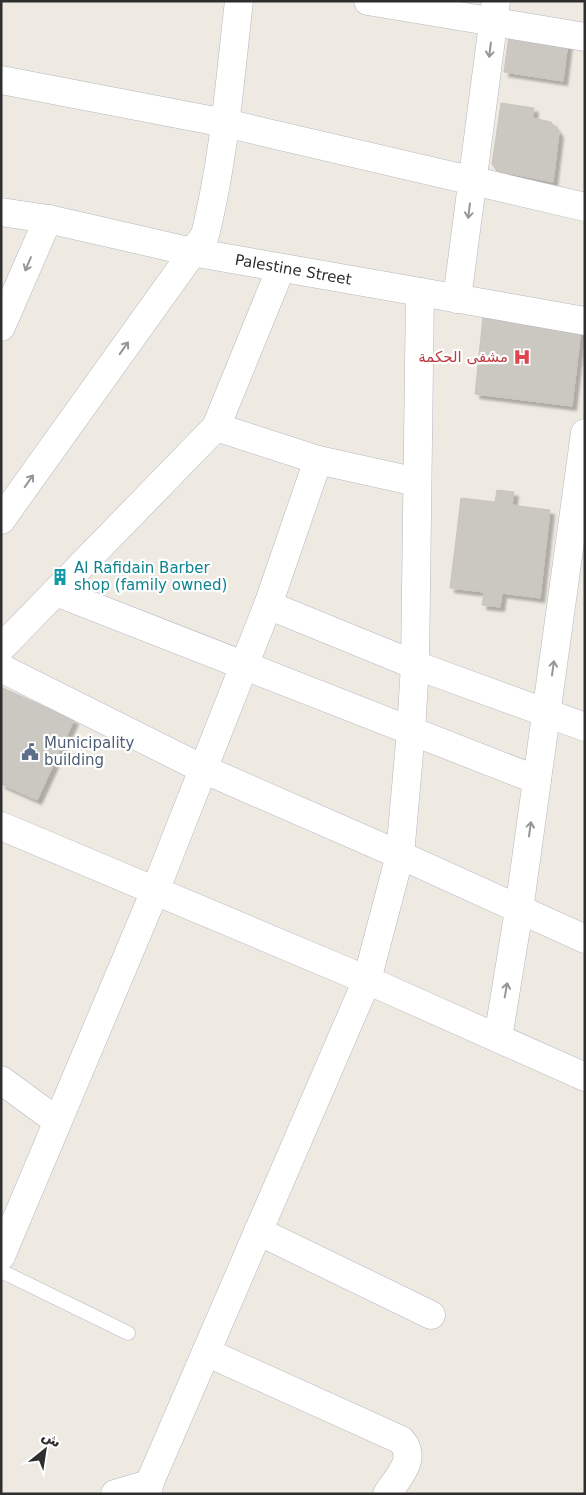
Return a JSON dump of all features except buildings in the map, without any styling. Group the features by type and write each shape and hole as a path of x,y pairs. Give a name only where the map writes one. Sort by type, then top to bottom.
{"street":[{"path":"1,520 205,235 225,123 240,1"},
{"path":"368,1 494,12 585,37"},
{"path":"458,299 494,12"},
{"path":"1,80 225,123 473,182 585,206"},
{"name":"Palestine Street","path":"1,212 48,219 192,252 585,321"},
{"path":"1,327 48,219"},
{"path":"1,648 216,427 281,268"},
{"path":"114,1494 148,1489 367,980 400,855 415,666 420,292"},
{"path":"216,427 318,460 417,482"},
{"path":"498,1038 519,910 546,713 579,512 585,433"},
{"path":"1,1256 155,891 268,605 318,460"},
{"path":"56,592 537,780"},
{"path":"268,605 415,666 585,727"},
{"path":"1,668 203,769 400,855 585,940"},
{"path":"4,833 155,891 367,980 585,1077"},
{"path":"1,1080 57,1121"},
{"path":"258,1232 431,1315"},
{"path":"206,1352 401,1440 408,1450 408,1463 387,1494"}],"lane":[{"path":"1,1271 128,1334"}],"place":[{"name":"مشفى الحكمة","path":"522,357"},
{"name":"Al Rafidain Barber shop (family owned)","path":"60,577"},
{"name":"Municipality building","path":"30,752"}]}
